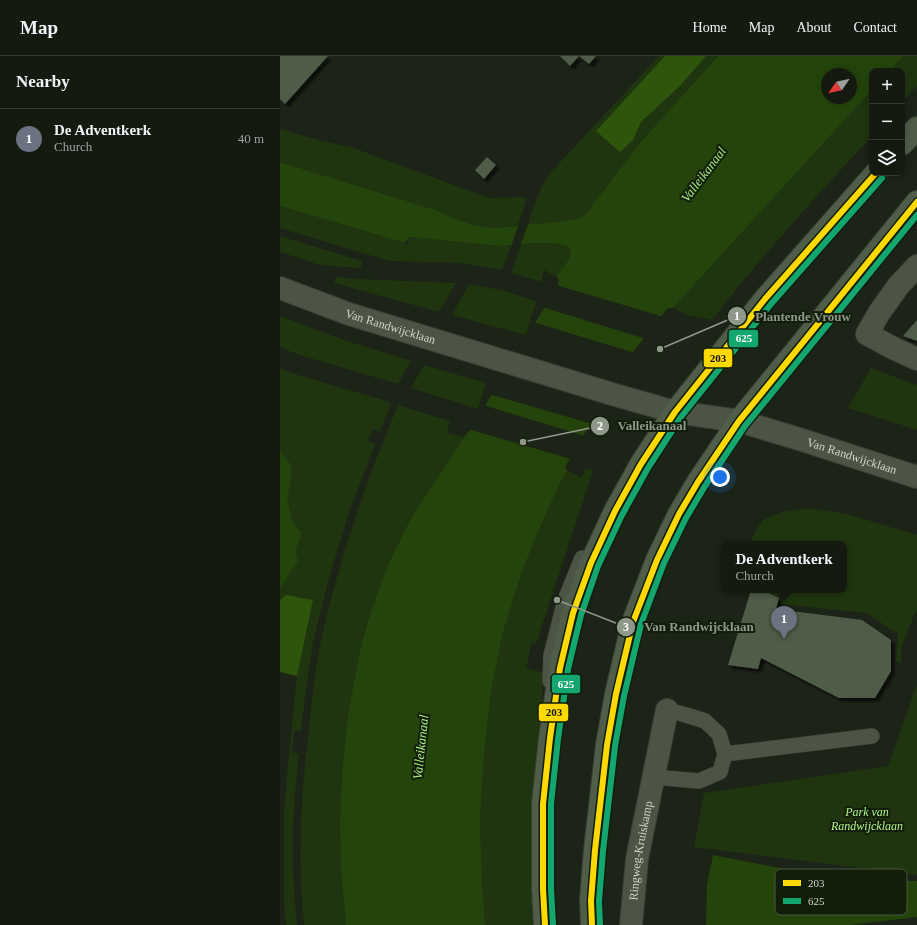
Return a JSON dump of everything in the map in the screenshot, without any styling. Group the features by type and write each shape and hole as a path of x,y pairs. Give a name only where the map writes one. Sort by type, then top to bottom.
{"main road":[{"path":"905,141 917,128"},
{"path":"545,925 543,889 543,804 550,738 560,668 573,613 592,563 615,512 641,464 675,412 764,299 873,176"},
{"path":"592,925 591,901 595,857 607,745 616,694 633,622 657,560 679,514 698,482 739,421 917,202"}],"street":[{"path":"917,266 899,285 879,313 867,334 917,359"},
{"name":"Van Randwijcklaan","path":"280,288 349,314 612,394 675,412 739,421 917,477"},
{"name":"Ringweg-Kruiskamp","path":"631,925 637,859 667,710"}],"lane":[{"name":"Ringweg-Kruiskamp","path":"667,710 705,721 719,734 725,754"},
{"path":"654,777 699,781 720,772 725,754 872,736"}],"green space":[{"path":"659,56 665,56 596,131 635,135 641,122 680,86 706,56 718,56 644,138 587,213 567,221 528,224 540,191 550,173"},
{"path":"903,56 917,56 917,86 905,99 905,68 893,68"},
{"path":"869,93 869,139 790,226 712,320 687,315 673,308"},
{"path":"280,129 322,141 351,147 489,198 523,197 527,199 518,225 496,228 472,225 436,210 280,162"},
{"path":"280,206 405,243 406,245 409,237 500,246 512,245 502,270 460,263 389,261 280,228"},
{"path":"280,236 362,261 361,268 317,264 280,252"},
{"path":"553,243 567,246 571,252 569,259 556,277 544,270 541,282 511,273 521,244"},
{"path":"336,277 456,283 439,312 334,283"},
{"path":"469,284 501,290 536,301 526,335 452,315"},
{"path":"280,316 344,340 411,361 398,384 303,356 280,346"},
{"path":"424,365 486,383 478,409 411,388"},
{"path":"280,368 298,375 390,402 390,406 380,432 373,429 368,441 375,444 349,512 328,582 313,642 301,731 294,731 292,752 299,754 294,802 293,838 297,925 286,925 284,904 284,814 297,676 313,600 286,596 280,600"},
{"path":"871,368 917,385 917,430 848,408"},
{"path":"398,405 450,421 447,433 464,437 410,520 372,608 362,642 347,721 342,774 340,821 341,871 346,925 304,925 300,851 302,802 315,674 332,594 341,562 371,474"},
{"path":"585,468 593,471 536,644 532,643 526,668 544,673 542,692 534,925 485,925 480,820 484,756 491,692 503,632 523,569 560,483 567,470 582,478"},
{"path":"808,508 847,514 917,535 917,612 916,610 901,649 901,663 896,662 898,634 866,613 780,604 781,599 770,593 847,593 847,541 750,541 763,520 782,512"},
{"name":"Park van Randwijcklaan","path":"917,684 917,875 907,874 907,869 869,869 694,847 704,793 888,766"}],"shaded area":[{"path":"665,56 706,56 680,86 641,122 633,140 620,152 596,131"},
{"path":"286,595 313,600 297,676 280,672 280,600"}],"water":[{"path":"718,56 903,56 893,68 869,68 869,93 673,308 667,309 633,352 566,465 565,468 567,470 542,523 523,569 503,632 491,692 484,756 480,820 485,925 346,925 341,871 340,821 342,774 347,721 353,687 362,642 372,608 389,563 410,520 464,437 471,429 558,285 558,278 556,277 569,259 571,252 567,246 553,243 500,246 409,237 405,243 280,206 280,162 436,210 468,223 491,228 549,223 578,218 586,214 644,138"},
{"path":"280,451 291,467 291,481 287,498 292,521 296,528 301,531 301,536 296,549 298,561 280,588"},
{"path":"713,855 785,869 775,869 775,915 907,915 907,881 917,881 917,917 850,925 706,925 707,885"}],"pier":[{"path":"529,222 520,246 511,247 519,223"},
{"path":"556,285 664,317 646,339 542,307"},
{"path":"533,322 635,353 592,424 489,394 491,391 493,392"},
{"path":"483,405 585,436 571,459 468,429"}],"building":[{"path":"280,56 328,56 285,104 280,99"},
{"path":"560,56 579,56 570,66"},
{"path":"579,56 596,56 589,64"},
{"path":"487,157 496,165 484,179 475,170"},
{"path":"917,320 917,341 903,336"},
{"path":"750,593 768,593 779,598 776,609 862,620 891,640 891,671 875,698 839,698 761,658 758,669 728,665"}],"transit line":[{"name":"203","path":"545,925 543,889 543,804 550,738 560,668 573,613 591,563 615,511 641,464 675,412 765,299 873,176"},
{"name":"625","path":"553,925 551,889 551,804 558,739 568,669 581,615 598,566 622,515 648,468 681,417 771,304 882,178"},
{"name":"203","path":"592,925 591,901 595,850 607,745 616,694 633,622 657,560 679,514 698,482 739,421 917,202"},
{"name":"625","path":"600,925 599,901 603,851 615,746 624,696 641,624 664,563 686,518 705,486 745,426 917,215"}],"place":[{"name":"Plantende Vrouw","path":"660,349"},
{"name":"Valleikanaal","path":"523,442"},
{"name":"Van Randwijcklaan","path":"557,600"},
{"name":"De Adventkerk","path":"784,639"}]}
